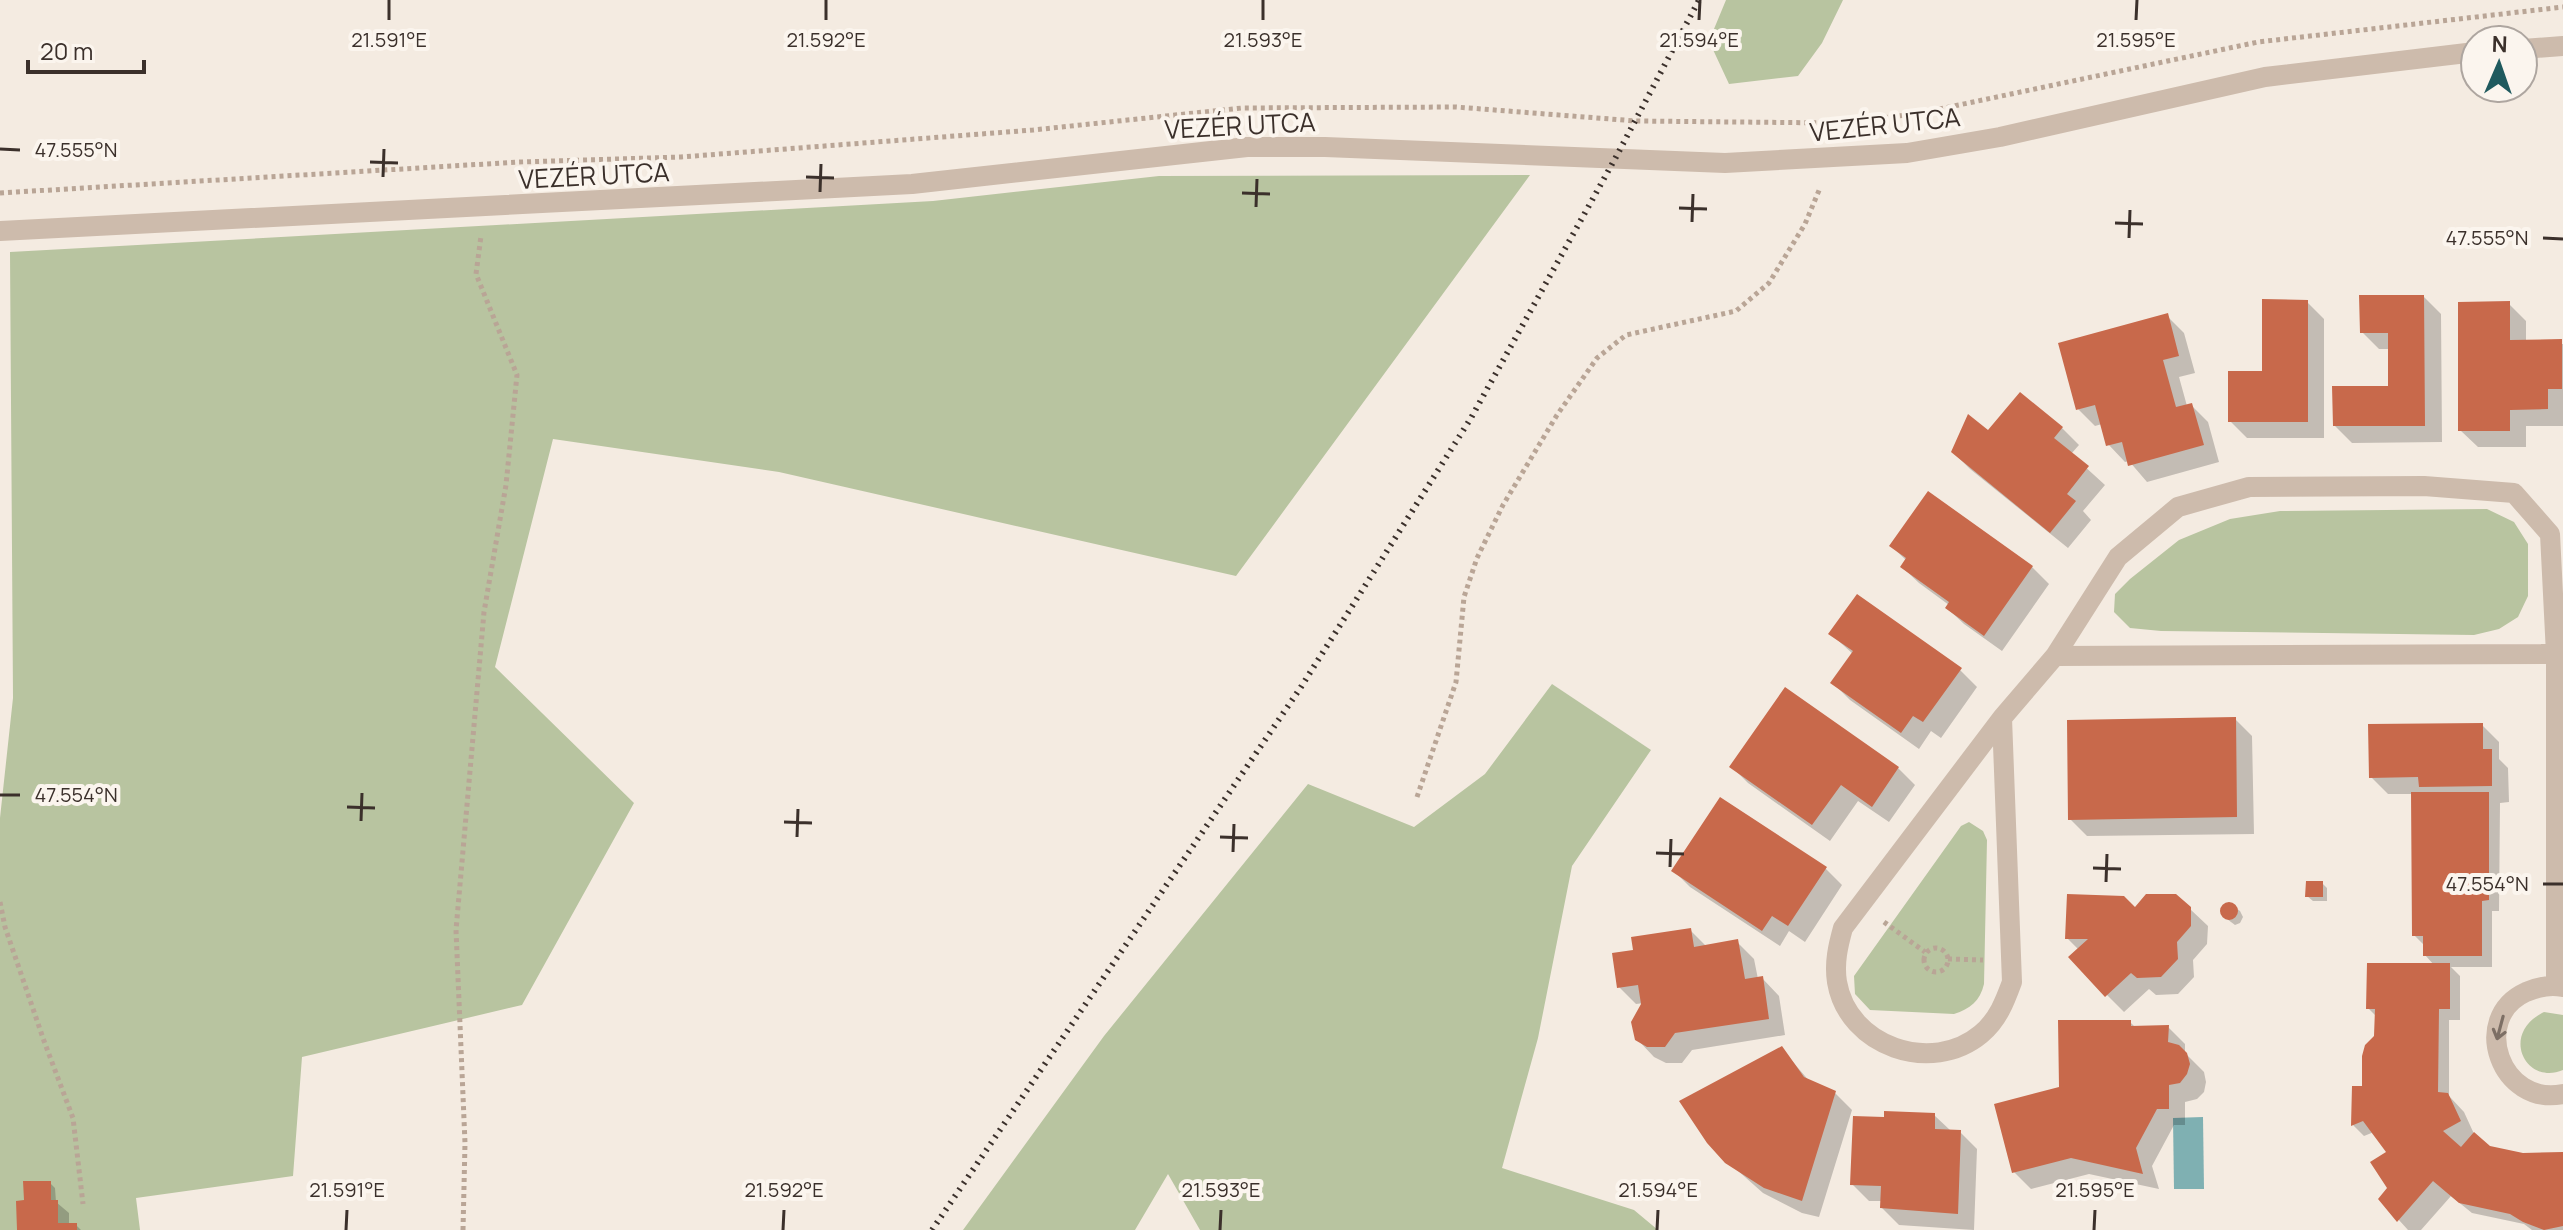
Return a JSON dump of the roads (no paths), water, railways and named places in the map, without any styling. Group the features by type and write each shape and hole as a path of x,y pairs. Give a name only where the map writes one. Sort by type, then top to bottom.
{"street":[{"path":"2539,48 2563,46"},
{"name":"VEZÉR UTCA","path":"0,231 912,184 1247,147 1340,147 1725,163 1907,153 2000,137 2090,114 2265,77 2459,54"},
{"path":"2002,718 2012,982 2001,1011 1982,1034 1955,1049 1925,1054 1895,1049 1868,1035 1848,1012 1837,983 1836,955 1843,928 2002,718 2055,656 2118,557 2178,507 2249,487 2424,486 2514,493 2550,534 2560,654 2559,986 2537,987 2521,994 2507,1007 2499,1023 2496,1040 2499,1058 2507,1074 2520,1087 2536,1094 2563,1094"},
{"path":"2055,656 2560,654"}],"water":[{"path":"2203,1117 2204,1189 2174,1189 2173,1118"}],"railway":[{"path":"932,1230 1301,687 1471,418 1699,0"}]}
